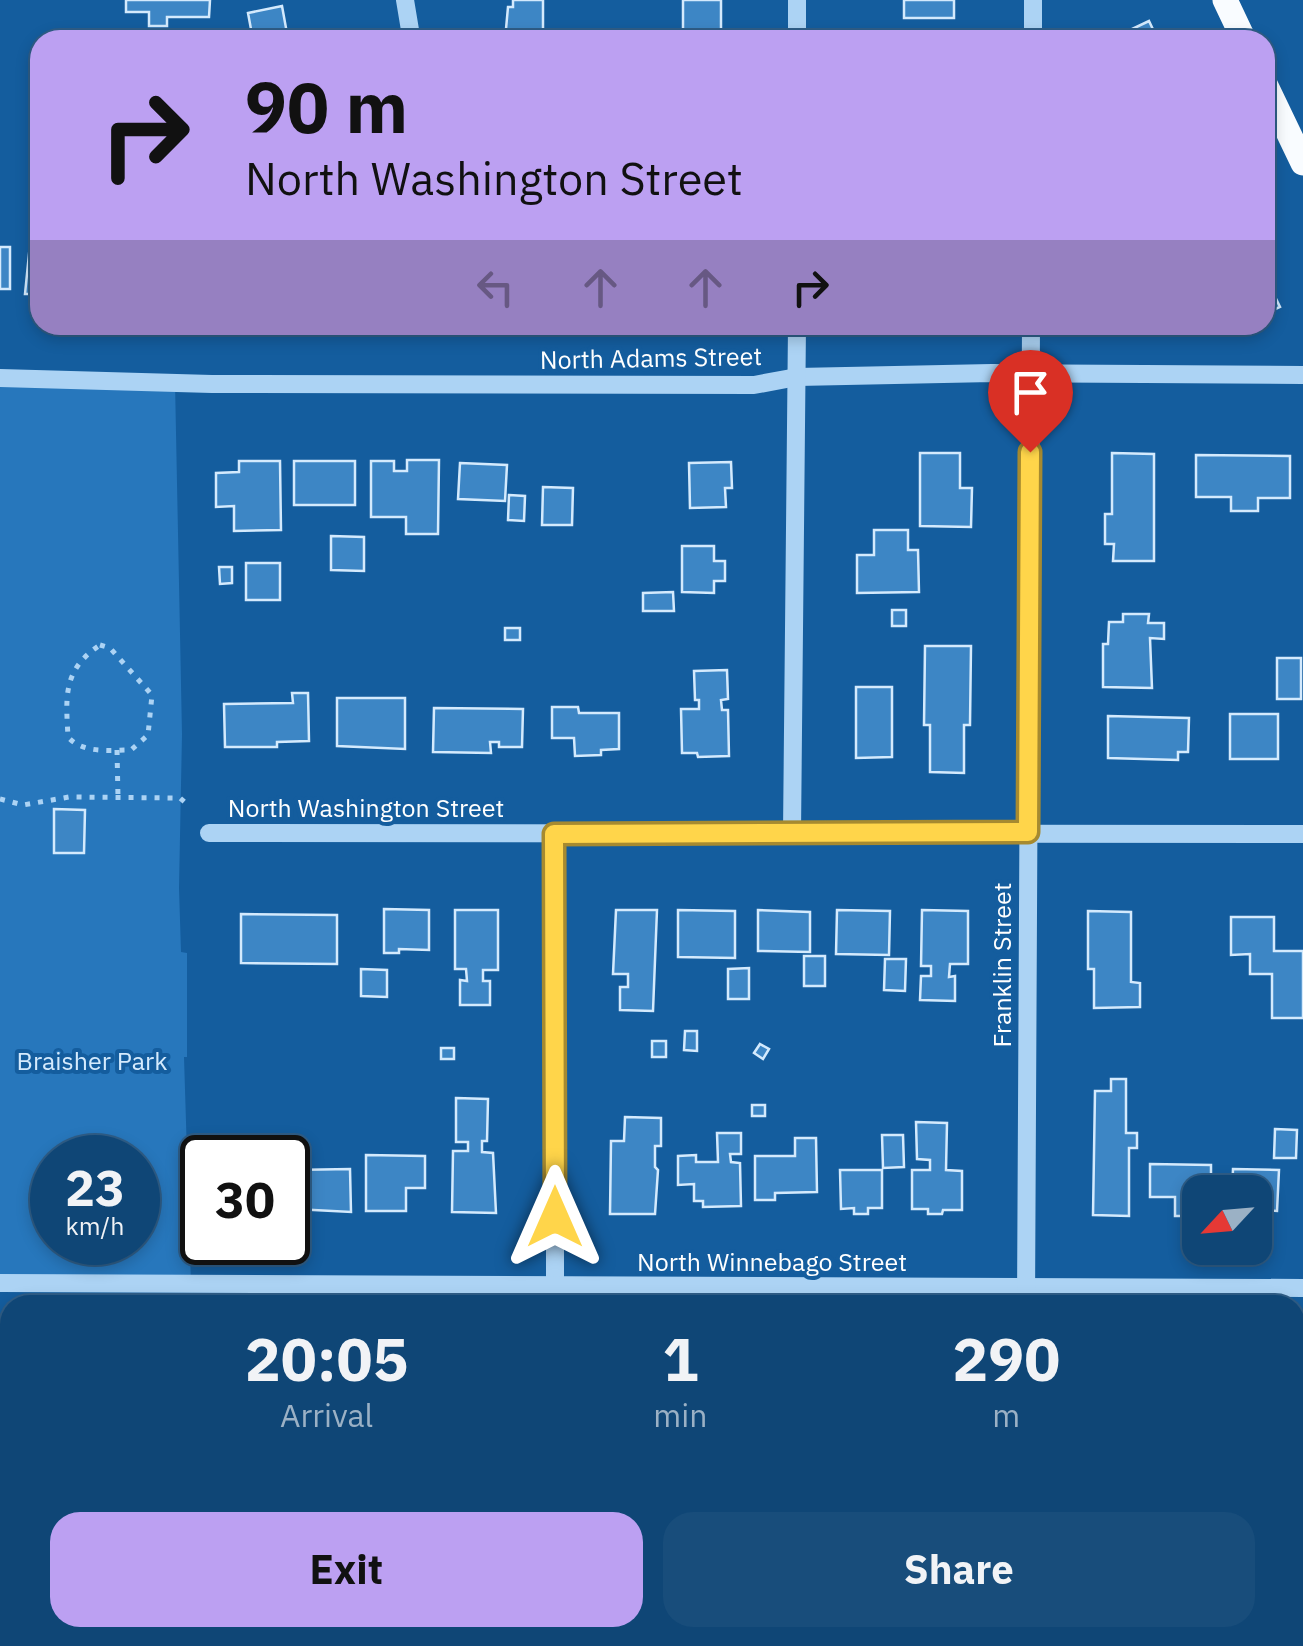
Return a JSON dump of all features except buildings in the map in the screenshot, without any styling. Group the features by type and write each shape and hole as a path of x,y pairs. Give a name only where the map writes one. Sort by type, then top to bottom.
{"main road":[{"path":"1225,0 1239,30"},
{"path":"1275,105 1303,163"}],"street":[{"path":"404,0 410,30"},
{"path":"797,0 797,30"},
{"path":"1033,0 1033,30"},
{"path":"792,833 797,335"},
{"name":"Franklin Street","path":"1026,1295 1031,335"},
{"name":"North Adams Street","path":"0,378 232,384 754,385 797,378 1303,374"},
{"name":"North Washington Street","path":"209,833 1303,834"},
{"path":"554,834 555,1295"},
{"name":"North Winnebago Street","path":"0,1283 512,1295"},
{"name":"North Winnebago Street","path":"1061,1295 1303,1288"}],"path":[{"path":"100,645 110,648 150,691 153,700 144,740 131,750 117,750 80,746 68,737 66,688 91,651 100,645"},
{"path":"117,750 118,798"},
{"path":"0,798 23,805 69,797 180,798 187,804"}],"green space":[{"name":"Braisher Park","path":"0,378 175,382 182,734 179,888 181,952 187,953 186,1135 180,1135 180,1265 190,1265 191,1284 0,1283"}],"route":[{"path":"555,1217 554,834 1028,832 1030,452"}]}
